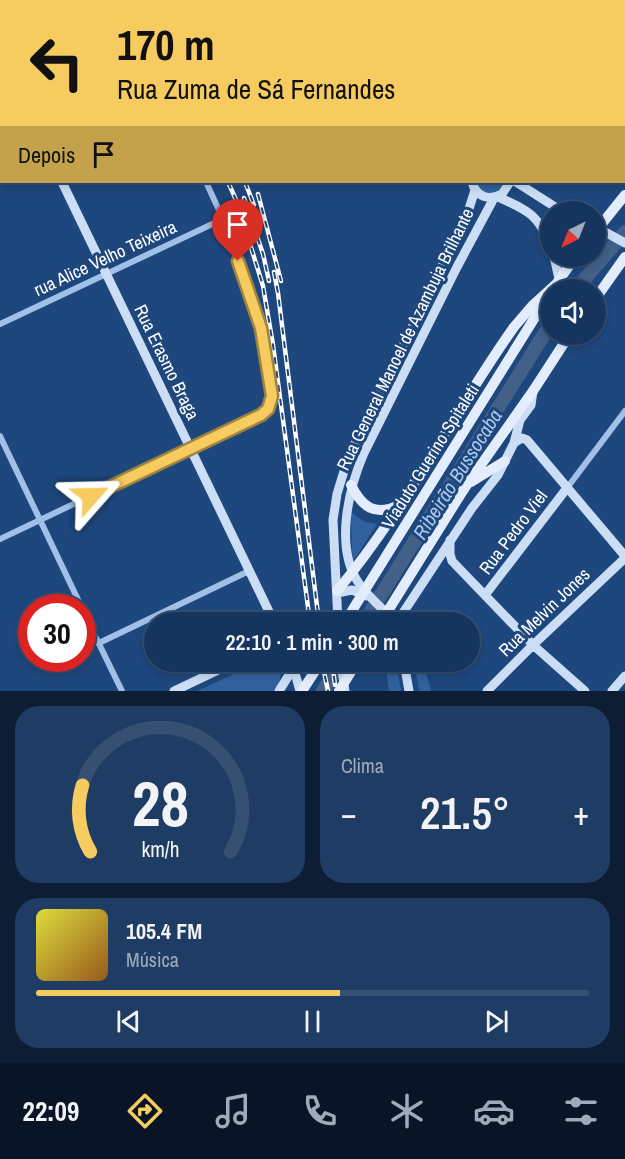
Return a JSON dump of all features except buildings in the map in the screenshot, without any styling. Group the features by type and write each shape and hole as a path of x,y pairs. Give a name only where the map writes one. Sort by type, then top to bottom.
{"main road":[{"name":"Rua Erasmo Braga","path":"62,183 269,612"},
{"name":"Rua General Manoel de Azambuja Brilhante","path":"386,612 358,583 349,562 346,515 351,485 364,453 457,267 496,197 506,191 510,183"},
{"path":"518,183 546,201"},
{"name":"Rua General Manoel de Azambuja Brilhante","path":"338,612 333,520 349,455 467,215 473,186"},
{"path":"473,186 484,197 496,197 523,208 540,225"},
{"path":"606,219 625,195"},
{"path":"606,233 625,243"},
{"path":"606,284 625,257"},
{"path":"337,592 399,505 496,352 540,299"},
{"name":"Viaduto Guerino Spitaleti","path":"351,612 540,309"},
{"path":"387,612 466,486 563,345"},
{"path":"403,612 450,539 498,475 514,443 520,420 531,405 533,391"},
{"path":"514,443 522,438 527,440 625,557"},
{"path":"466,486 506,461"},
{"path":"351,485 361,500 371,508 388,510 399,505"},
{"name":"Rua Pedro Viel","path":"485,596 567,488"},
{"path":"450,539 452,561 533,645 585,691"},
{"name":"Rua Melvin Jones","path":"487,691 625,557"},
{"path":"433,565 445,560 452,561"},
{"path":"337,592 352,590 374,601"},
{"path":"174,691 215,672"},
{"path":"279,691 289,672"},
{"path":"295,672 301,691"},
{"path":"301,691 314,672"},
{"path":"342,672 345,691"},
{"path":"339,691 349,672"},
{"path":"406,672 409,691"},
{"path":"612,691 625,676"}],"street":[{"path":"0,539 192,450 261,415 268,409 272,396 261,328 223,219 206,183"},
{"name":"rua Alice Velho Teixeira","path":"0,324 223,219"},
{"path":"567,488 625,411"},
{"path":"0,436 75,594"},
{"path":"99,643 249,571"},
{"path":"96,637 122,691"}],"shaded area":[{"path":"476,183 503,183 498,191 487,193"},
{"path":"351,512 365,522 377,524 354,560 352,553"},
{"path":"238,672 280,672 276,691 197,691"},
{"path":"386,672 398,672 401,691 389,691"},
{"path":"416,672 426,672 431,691 419,691"}],"waterway":[{"name":"Ribeirão Bussocaba","path":"585,279 625,232"},
{"name":"Ribeirão Bussocaba","path":"370,612 540,341"},
{"name":"Ribeirão Bussocaba","path":"323,691 334,672"}],"railway":[{"path":"228,183 237,202 263,286 309,612"},
{"path":"245,183 254,205"},
{"path":"258,194 281,281"},
{"path":"244,198 263,254 269,281"},
{"path":"274,272 318,612"},
{"path":"324,672 328,691"},
{"path":"333,672 335,685"}],"route":[{"path":"91,496 192,450 261,415 268,409 272,396 261,328 238,261"}]}
